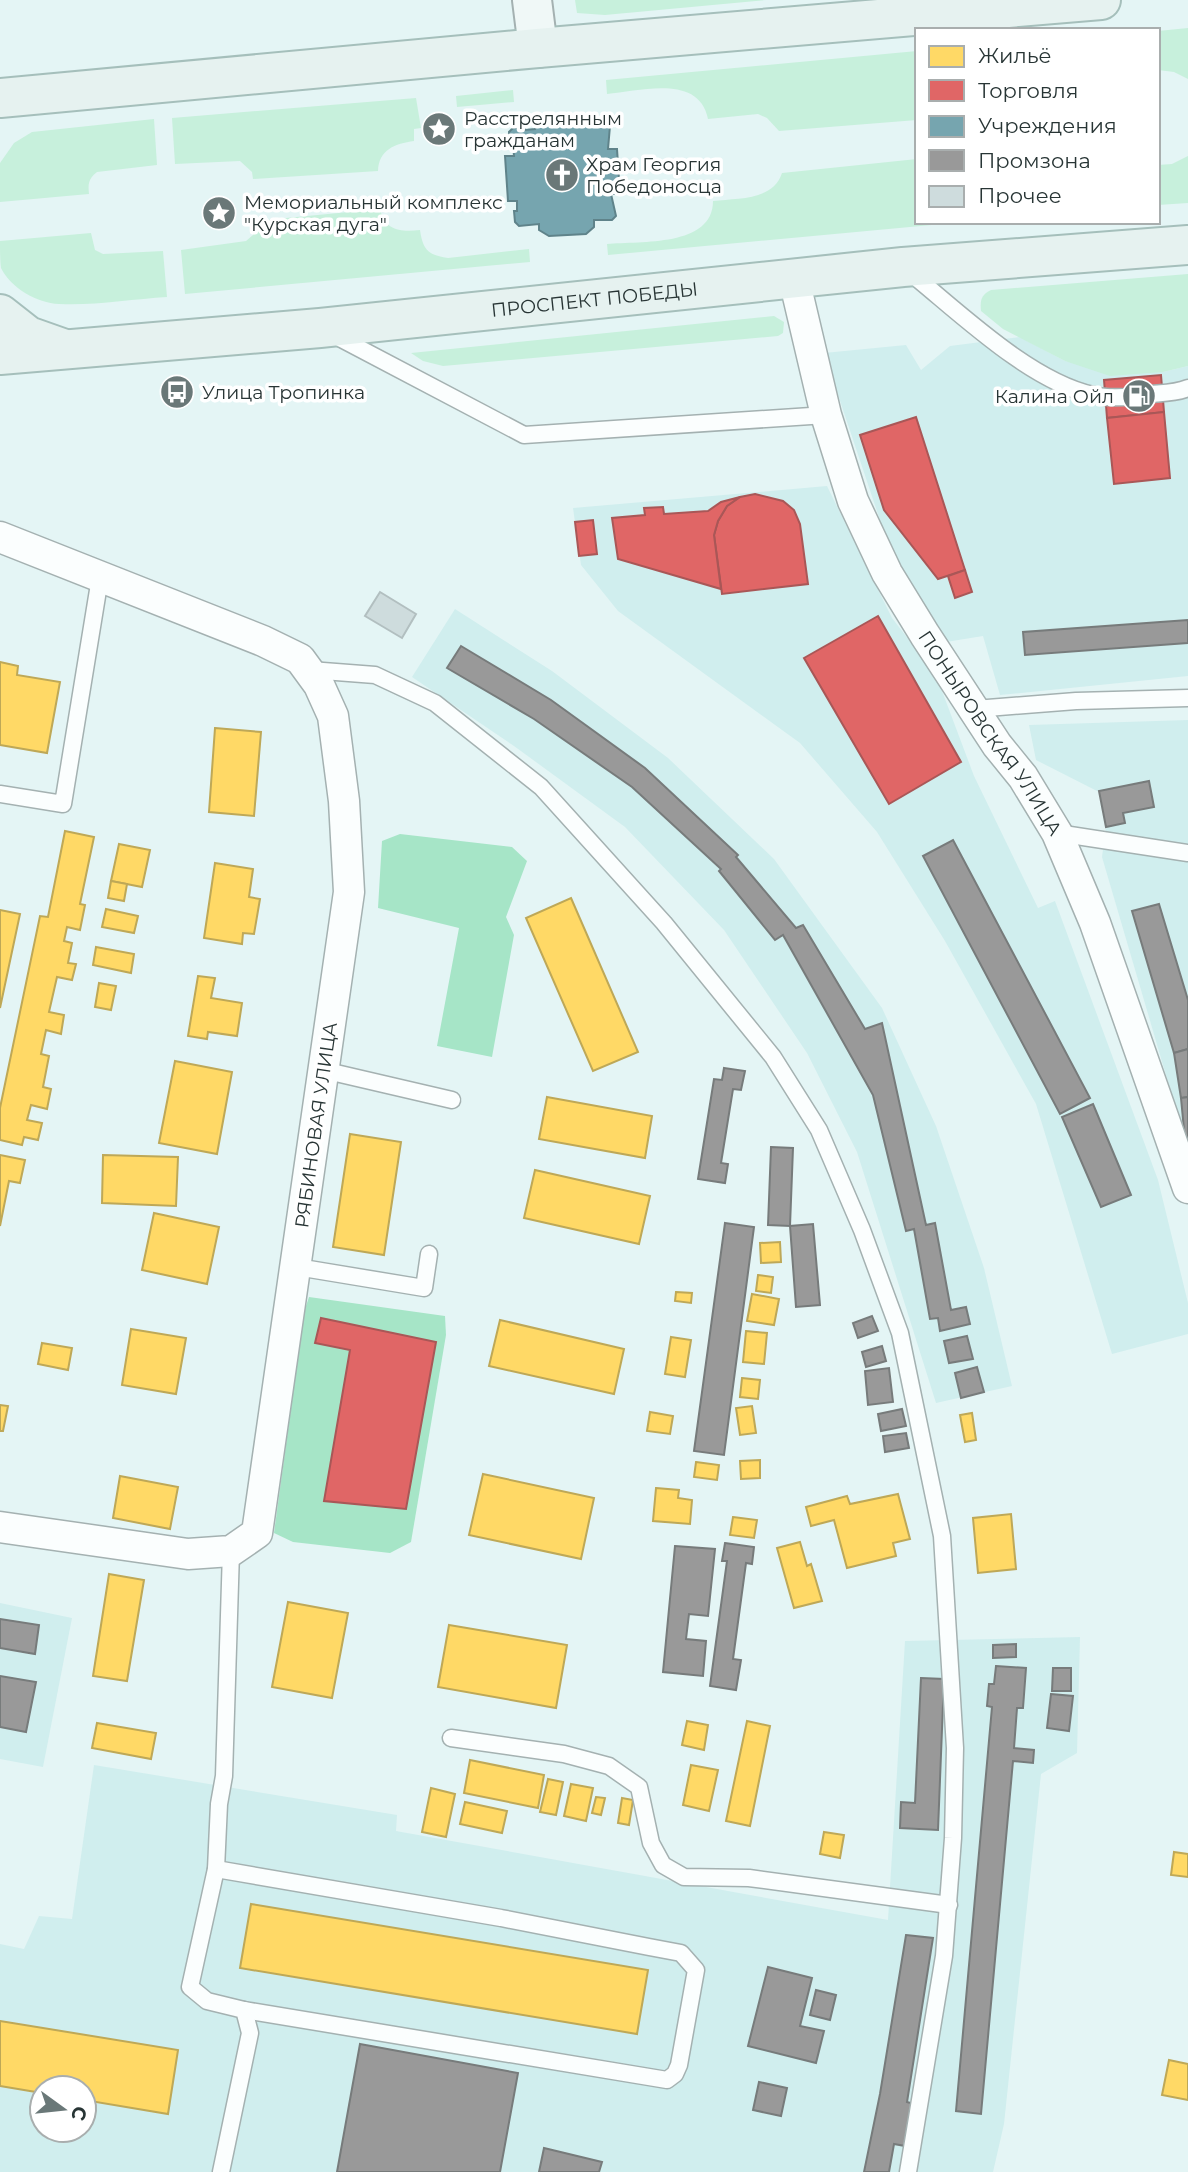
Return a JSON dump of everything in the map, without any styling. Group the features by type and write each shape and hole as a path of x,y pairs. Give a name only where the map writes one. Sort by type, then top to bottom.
{"main road":[{"path":"532,0 538,48"},
{"path":"0,98 538,48 1101,0"},
{"path":"0,126 20,110 56,93"},
{"name":"ПРОСПЕКТ ПОБЕДЫ","path":"0,355 320,328 903,267 1188,245"},
{"path":"0,314 28,336 68,350"}],"street":[{"name":"ПОНЫРОВСКАЯ УЛИЦА","path":"794,279 826,415 853,500 887,573 997,745 1023,777 1057,833 1095,923 1186,1179"},
{"path":"0,537 263,641 300,659 310,670"},
{"name":"РЯБИНОВАЯ УЛИЦА","path":"230,1550 257,1533 349,892 344,801 333,716 310,670"},
{"path":"0,1527 188,1554 230,1550"}],"lane":[{"path":"903,267 999,345 1030,366 1078,391 1096,396 1139,396 1188,388"},
{"path":"320,328 524,435 826,415"},
{"path":"0,794 63,804 100,578"},
{"path":"310,670 375,675 435,703 541,787 664,923 773,1057 819,1130 862,1230 900,1334 942,1536 956,1748 944,1956 908,2172"},
{"path":"975,709 1076,701 1188,698"},
{"path":"1057,833 1188,853"},
{"path":"323,1070 452,1100"},
{"path":"296,1267 425,1289 429,1254"},
{"path":"216,1869 501,1918 681,1954 696,1970 679,2065 667,2080 244,2010 207,2001 190,1987 216,1869 219,1804 224,1776 230,1550"},
{"path":"451,1738 564,1754 609,1766 639,1787 651,1843 663,1865 684,1877 749,1878 949,1905"},
{"path":"221,2172 250,2033 244,2010"}],"shaded area":[{"path":"1020,337 1065,361 1163,372 1188,366 1188,676 1000,695 983,636 946,642 892,556 824,353 906,345 921,370 950,346"},
{"path":"827,486 892,618 936,675 974,776 1038,908 1055,901 1158,1180 1188,1303 1188,1334 1112,1354 1036,1104 945,941 877,832 800,743 618,611 581,565 573,508"},
{"path":"455,609 552,671 668,758 774,859 882,1008 936,1126 984,1268 1012,1386 936,1403 857,1152 807,1053 724,930 625,827 514,746 412,677"},
{"path":"1188,720 1188,1140 1185,1140 1102,857 1106,827 1099,792 1036,760 1029,725"},
{"path":"0,1603 72,1618 43,1767 0,1759"},
{"path":"1080,1637 1077,1753 1041,1774 1004,2124 993,2172 0,2172 0,1944 24,1949 39,1916 72,1919 94,1765 397,1815 396,1831 888,1920 905,1641"}],"green space":[{"path":"575,0 766,0 605,15 577,13"},
{"path":"1188,28 1188,79 1174,72 1160,70 1160,31"},
{"path":"915,51 915,120 779,131 767,118 758,114 708,119 702,105 693,96 681,91 652,89 607,94 606,80"},
{"path":"513,90 514,102 457,107 456,96"},
{"path":"416,98 421,128 414,129 414,141 395,146 381,157 378,171 253,179 252,172 240,161 175,164 172,118"},
{"path":"154,119 157,165 97,172 89,182 89,194 0,202 0,163 14,143 32,132"},
{"path":"1188,156 1188,203 1160,205 1160,165 1172,164"},
{"path":"915,159 915,224 942,224 608,255 607,244 673,239 688,234 701,227 710,216 713,201 763,193 771,189 782,173"},
{"path":"380,209 386,222 395,229 420,230 425,247 436,255 448,258 529,249 530,262 185,294 181,250 246,241 253,235 255,221"},
{"path":"91,233 95,250 103,254 163,251 167,297 85,304 51,303 18,288 1,268 0,241"},
{"path":"1188,274 1188,366 1163,372 1110,376 1065,361 1003,329 981,311 982,298 991,290"},
{"path":"774,316 784,322 783,333 778,336 443,366 423,361 411,353"},
{"path":"400,834 512,847 527,861 506,917 514,935 492,1057 437,1046 459,928 378,908 382,841"},
{"path":"309,1297 445,1316 446,1335 411,1542 390,1553 293,1542 274,1533 304,1312"}],"building: Жильё":[{"path":"0,662 18,666 17,675 60,682 47,753 0,745"},
{"path":"215,728 261,732 254,816 209,812"},
{"path":"65,831 94,837 80,904 85,905 80,930 67,927 64,941 72,943 68,963 76,964 72,980 57,977 49,1012 64,1015 61,1034 46,1030 41,1054 49,1056 43,1087 51,1089 47,1109 31,1105 27,1120 42,1123 38,1140 24,1137 22,1145 0,1140 0,1108 40,916 48,917"},
{"path":"119,844 150,850 142,887 111,881"},
{"path":"215,863 253,869 249,897 260,899 254,934 243,933 242,944 204,938"},
{"path":"111,881 127,884 124,901 108,898"},
{"path":"571,898 638,1052 593,1071 526,918"},
{"path":"106,909 138,916 134,933 102,927"},
{"path":"0,910 20,914 0,1008"},
{"path":"96,947 134,954 131,973 93,965"},
{"path":"198,976 215,978 211,998 242,1003 237,1036 208,1032 207,1039 188,1036"},
{"path":"99,983 116,986 111,1010 95,1007"},
{"path":"175,1061 232,1072 217,1154 159,1143"},
{"path":"547,1097 652,1116 645,1158 539,1139"},
{"path":"350,1134 401,1142 384,1255 333,1247"},
{"path":"0,1155 25,1160 20,1183 9,1181 0,1226"},
{"path":"103,1155 178,1157 176,1206 102,1203"},
{"path":"535,1170 650,1196 639,1244 524,1218"},
{"path":"154,1213 219,1227 207,1284 142,1270"},
{"path":"780,1242 781,1262 761,1263 760,1243"},
{"path":"758,1275 773,1277 771,1293 756,1291"},
{"path":"676,1292 692,1293 691,1303 675,1301"},
{"path":"752,1294 779,1299 774,1325 747,1321"},
{"path":"500,1320 624,1349 614,1394 489,1366"},
{"path":"131,1329 186,1338 176,1394 122,1385"},
{"path":"746,1331 767,1333 764,1364 743,1362"},
{"path":"671,1337 691,1340 685,1377 665,1374"},
{"path":"42,1343 72,1348 68,1370 38,1364"},
{"path":"742,1378 760,1380 758,1399 740,1397"},
{"path":"0,1405 8,1406 3,1431 0,1431"},
{"path":"752,1406 756,1433 740,1435 736,1408"},
{"path":"650,1412 673,1416 670,1434 647,1431"},
{"path":"972,1413 976,1440 965,1442 960,1415"},
{"path":"760,1460 760,1478 741,1479 740,1461"},
{"path":"696,1462 719,1465 717,1480 694,1477"},
{"path":"483,1474 594,1498 581,1559 469,1535"},
{"path":"120,1476 178,1487 170,1529 113,1518"},
{"path":"656,1488 679,1490 678,1498 692,1500 690,1524 653,1521"},
{"path":"898,1494 910,1539 893,1543 896,1556 847,1568 834,1520 811,1526 806,1507 847,1496 850,1504"},
{"path":"1011,1514 1016,1569 978,1573 973,1518"},
{"path":"733,1517 757,1520 754,1538 730,1535"},
{"path":"800,1542 807,1566 811,1564 822,1601 794,1608 777,1548"},
{"path":"109,1574 144,1580 127,1681 93,1676"},
{"path":"288,1602 348,1613 332,1698 272,1687"},
{"path":"449,1625 567,1645 556,1708 438,1687"},
{"path":"687,1721 708,1725 704,1750 682,1745"},
{"path":"747,1721 770,1726 750,1826 726,1821"},
{"path":"97,1723 156,1733 151,1759 92,1748"},
{"path":"470,1760 544,1775 538,1808 464,1793"},
{"path":"691,1765 718,1770 709,1811 683,1805"},
{"path":"548,1779 563,1782 556,1815 540,1812"},
{"path":"571,1784 593,1788 586,1821 564,1816"},
{"path":"431,1788 455,1794 446,1837 422,1832"},
{"path":"596,1797 605,1798 601,1815 592,1813"},
{"path":"622,1798 633,1800 629,1825 618,1823"},
{"path":"465,1802 507,1811 502,1833 460,1824"},
{"path":"824,1832 844,1835 840,1858 820,1854"},
{"path":"1174,1852 1188,1854 1188,1877 1171,1875"},
{"path":"251,1904 648,1970 637,2034 240,1968"},
{"path":"0,2021 178,2050 168,2114 98,2102 98,2074 28,2074 28,2091 0,2086"},
{"path":"1169,2060 1188,2064 1188,2100 1162,2095"}],"building: Торговля":[{"path":"1161,375 1164,412 1107,418 1104,380"},
{"path":"1164,412 1170,478 1114,484 1107,418"},
{"path":"916,417 965,570 938,579 884,510 860,435"},
{"path":"755,494 783,501 794,510 800,524 808,584 722,594 714,535 718,521 727,506 740,497"},
{"path":"740,497 727,506 714,535 721,589 618,559 612,518 645,515 644,508 663,507 664,514 708,511 721,502"},
{"path":"593,520 597,554 579,556 575,522"},
{"path":"965,570 972,592 955,598 948,576"},
{"path":"878,616 961,762 889,804 804,658"},
{"path":"321,1318 436,1342 406,1509 324,1501 350,1350 315,1343"}],"building: Учреждения":[{"name":"Храм Георгия Победоносца","path":"581,118 581,126 606,122 610,126 608,149 617,149 620,194 611,194 616,216 612,220 594,220 594,227 586,234 549,236 539,230 539,224 519,226 515,222 514,211 517,211 517,201 508,201 505,156 514,156 509,132 513,128 535,129 535,121"}],"building: Промзона":[{"path":"1188,620 1188,643 1025,655 1023,632"},
{"path":"461,646 551,700 645,768 738,855 736,857 796,928 803,925 865,1029 882,1023 926,1225 935,1223 951,1310 966,1307 970,1324 940,1331 938,1318 930,1319 914,1229 906,1231 873,1095 783,935 775,940 719,871 721,869 632,787 534,719 447,668"},
{"path":"1149,781 1154,807 1123,813 1125,823 1106,827 1099,791"},
{"path":"953,840 1090,1098 1060,1114 923,856"},
{"path":"1159,904 1188,1000 1188,1049 1174,1053 1132,911"},
{"path":"1188,1049 1188,1097 1181,1098 1174,1053"},
{"path":"724,1068 745,1071 741,1090 733,1089 721,1163 728,1164 725,1183 698,1179 714,1079 722,1080"},
{"path":"1188,1097 1188,1140 1185,1140 1181,1098"},
{"path":"1093,1104 1131,1195 1101,1207 1062,1117"},
{"path":"771,1147 793,1148 790,1226 768,1225"},
{"path":"725,1223 754,1227 724,1455 694,1451"},
{"path":"813,1224 820,1305 796,1307 790,1226"},
{"path":"872,1316 878,1331 858,1338 853,1323"},
{"path":"967,1336 973,1359 949,1363 944,1341"},
{"path":"882,1346 886,1361 866,1367 862,1352"},
{"path":"977,1367 984,1392 961,1398 955,1373"},
{"path":"889,1368 893,1402 868,1405 865,1371"},
{"path":"902,1409 906,1426 881,1431 878,1414"},
{"path":"906,1433 909,1448 885,1452 883,1436"},
{"path":"725,1543 754,1547 752,1564 746,1563 733,1659 741,1660 736,1690 710,1686 727,1561 722,1561"},
{"path":"675,1546 715,1549 708,1616 689,1614 686,1639 706,1641 703,1676 663,1672"},
{"path":"0,1619 39,1625 35,1654 0,1648"},
{"path":"1016,1644 1016,1657 993,1658 993,1645"},
{"path":"996,1666 1026,1668 1023,1708 1017,1708 1014,1748 1034,1750 1033,1763 1013,1761 981,2114 956,2111 992,1707 987,1706 989,1684 994,1684"},
{"path":"1053,1668 1071,1668 1071,1691 1052,1691"},
{"path":"0,1676 36,1682 26,1732 0,1727"},
{"path":"921,1678 944,1679 938,1830 900,1828 901,1802 915,1803"},
{"path":"1051,1694 1073,1696 1069,1731 1047,1728"},
{"path":"906,1935 933,1938 907,2102 914,2104 905,2146 894,2144 889,2172 864,2172 880,2094"},
{"path":"768,1967 812,1978 800,2026 824,2031 816,2063 748,2046"},
{"path":"816,1990 836,1995 830,2020 810,2015"},
{"path":"360,2044 518,2073 500,2172 337,2172"},
{"path":"759,2082 787,2088 781,2116 753,2110"},
{"path":"544,2148 602,2162 599,2172 539,2172"}],"building: Прочее":[{"path":"380,592 416,614 402,638 365,616"}],"place":[{"name":"Расстрелянным гражданам","path":"439,129"},
{"name":"Храм Георгия Победоносца","path":"562,175"},
{"name":"Мемориальный комплекс \"Курская дуга\"","path":"219,213"},
{"name":"Улица Тропинка","path":"177,392"},
{"name":"Калина Ойл","path":"1139,396"}]}
